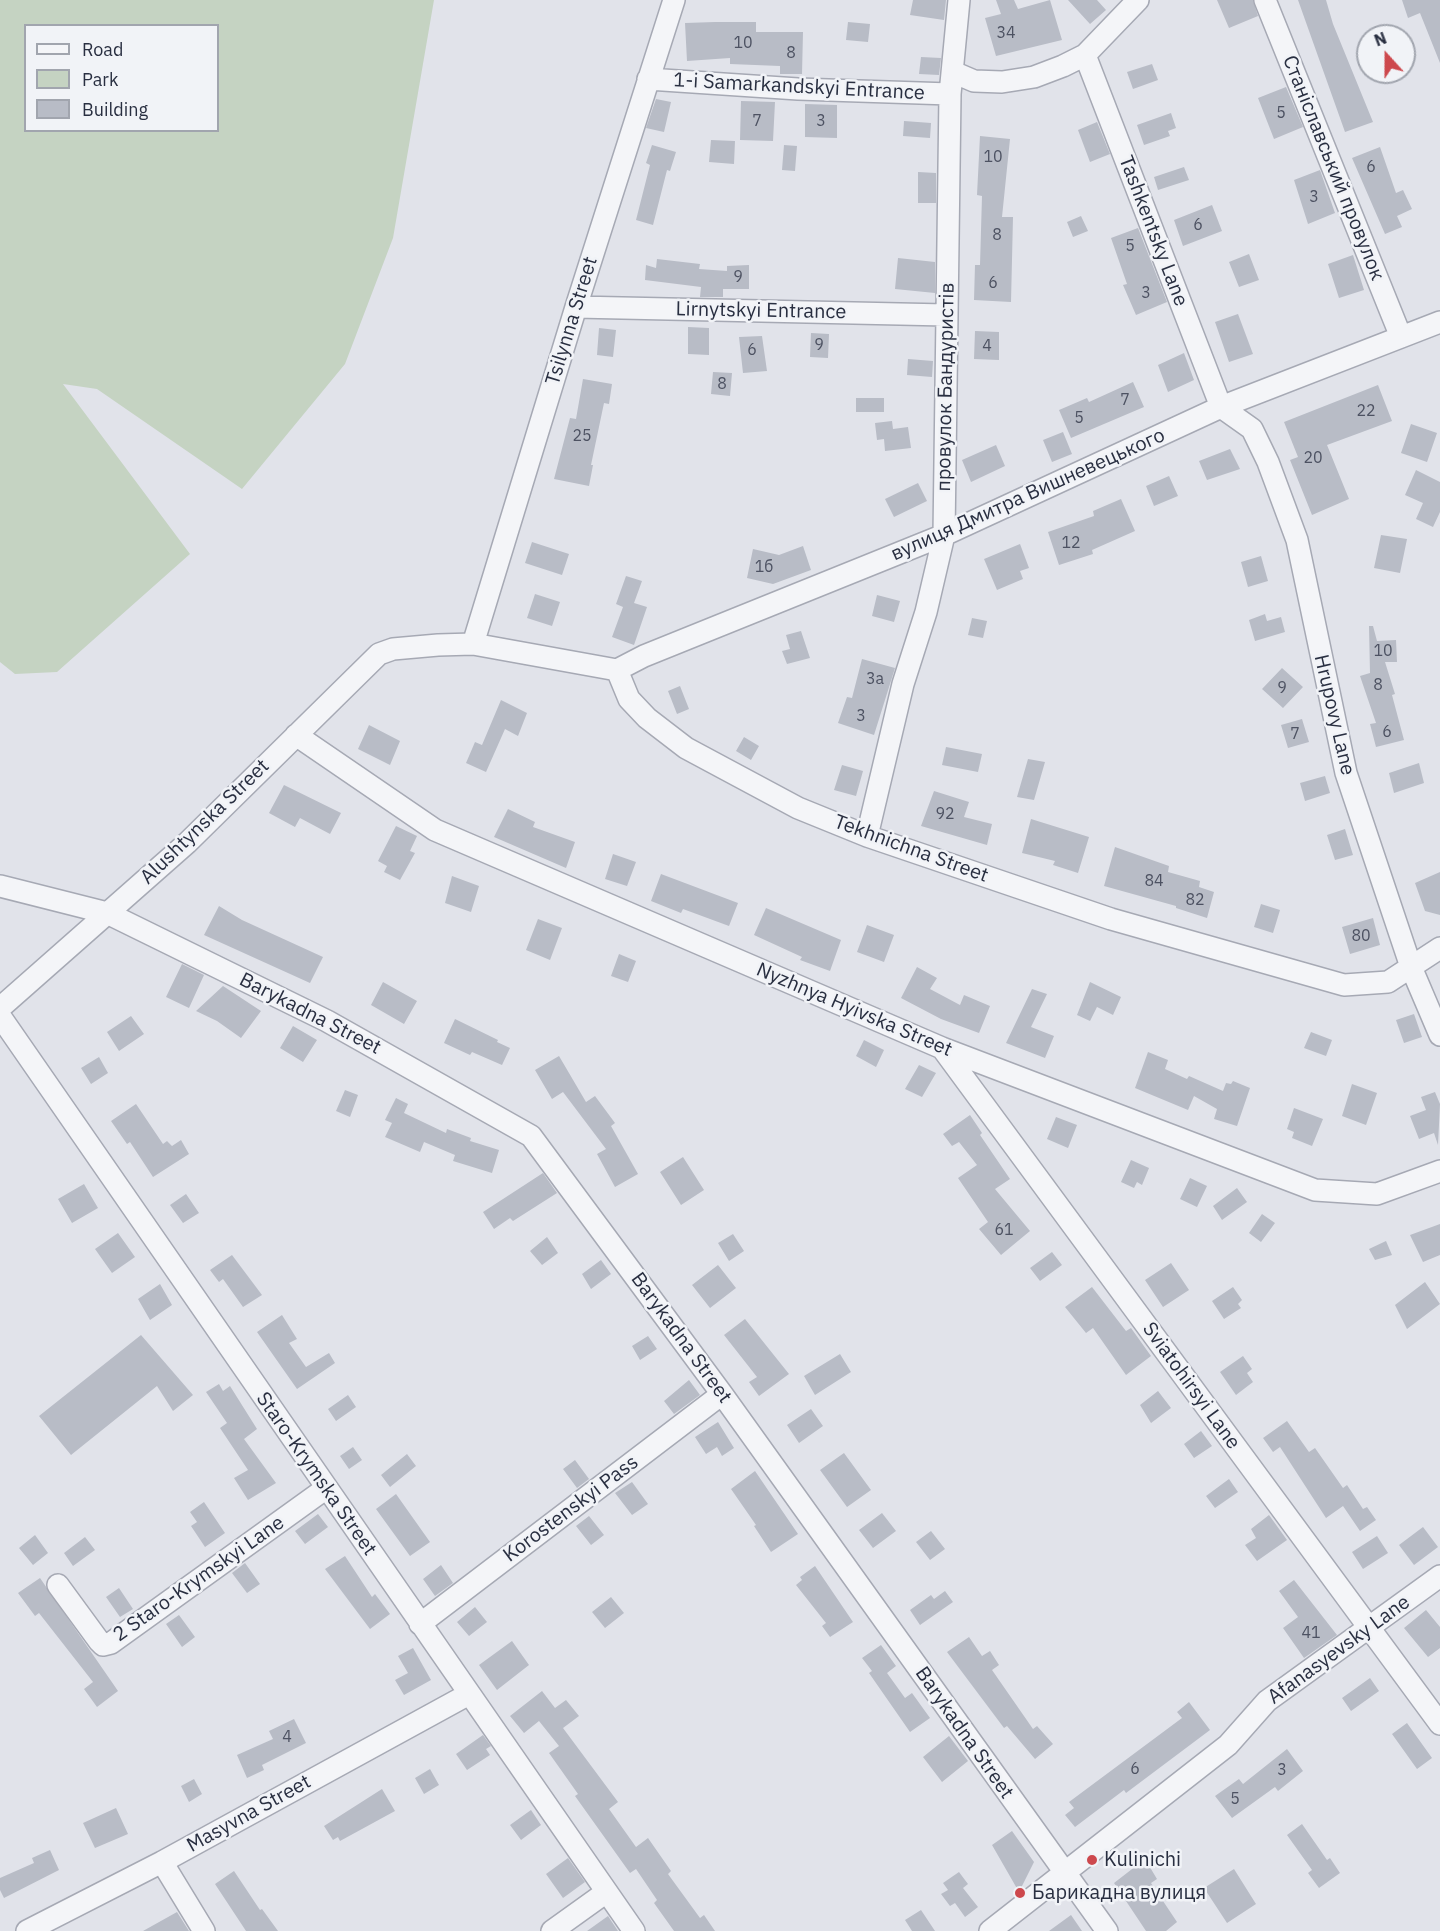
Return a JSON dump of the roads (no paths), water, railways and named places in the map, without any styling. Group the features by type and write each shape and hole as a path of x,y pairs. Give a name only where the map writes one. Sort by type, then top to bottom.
{"street":[{"name":"Tsilynna Street","path":"473,644 576,307 674,0"},
{"name":"провулок Бандуристів","path":"867,836 903,684 926,612 944,535 950,94 959,0"},
{"path":"953,72 974,81 1002,82 1034,77 1085,55 1138,0"},
{"name":"Станіславський провулок","path":"1265,0 1401,337"},
{"name":"Tashkentsky Lane","path":"1085,55 1221,407"},
{"name":"1-i Samarkandskyi Entrance","path":"648,79 798,89 950,94"},
{"name":"Lirnytskyi Entrance","path":"576,307 946,315"},
{"name":"вулиця Дмитра Вишневецького","path":"617,670 644,656 944,535 1221,407 1440,322"},
{"path":"1252,429 1264,390"},
{"name":"Hrupovy Lane","path":"1221,407 1252,429 1268,462 1297,540 1346,774 1411,967 1440,1035"},
{"path":"473,644 617,670"},
{"name":"Alushtynska Street","path":"0,1008 187,843 379,654 393,649 473,644"},
{"name":"Tekhnichna Street","path":"617,670 629,699 647,718 686,748 798,808 867,836 1111,919 1344,985 1388,982 1440,948"},
{"name":"Nyzhnya Hyivska Street","path":"296,735 435,830 942,1048 1315,1190 1377,1194 1440,1171"},
{"name":"Barykadna Street","path":"0,886 107,913 327,1021 531,1136 722,1394 1107,1931"},
{"name":"Staro-Krymska Street","path":"0,1016 325,1489 605,1893 634,1931"},
{"name":"Sviatohirsyi Lane","path":"942,1048 1440,1724"},
{"name":"Korostenskyi Pass","path":"420,1624 722,1394"},
{"name":"2 Staro-Krymskyi Lane","path":"58,1585 99,1641 103,1645 111,1643 325,1489"},
{"name":"Afanasyevsky Lane","path":"990,1931 1228,1745 1267,1701 1440,1576"},
{"name":"Masyvna Street","path":"27,1931 162,1862 469,1694"},
{"path":"162,1862 189,1910 204,1931"},
{"path":"552,1931 605,1893"}],"place":[{"name":"Kulinichi","path":"1092,1860"},
{"name":"Барикадна вулиця","path":"1020,1893"}]}
